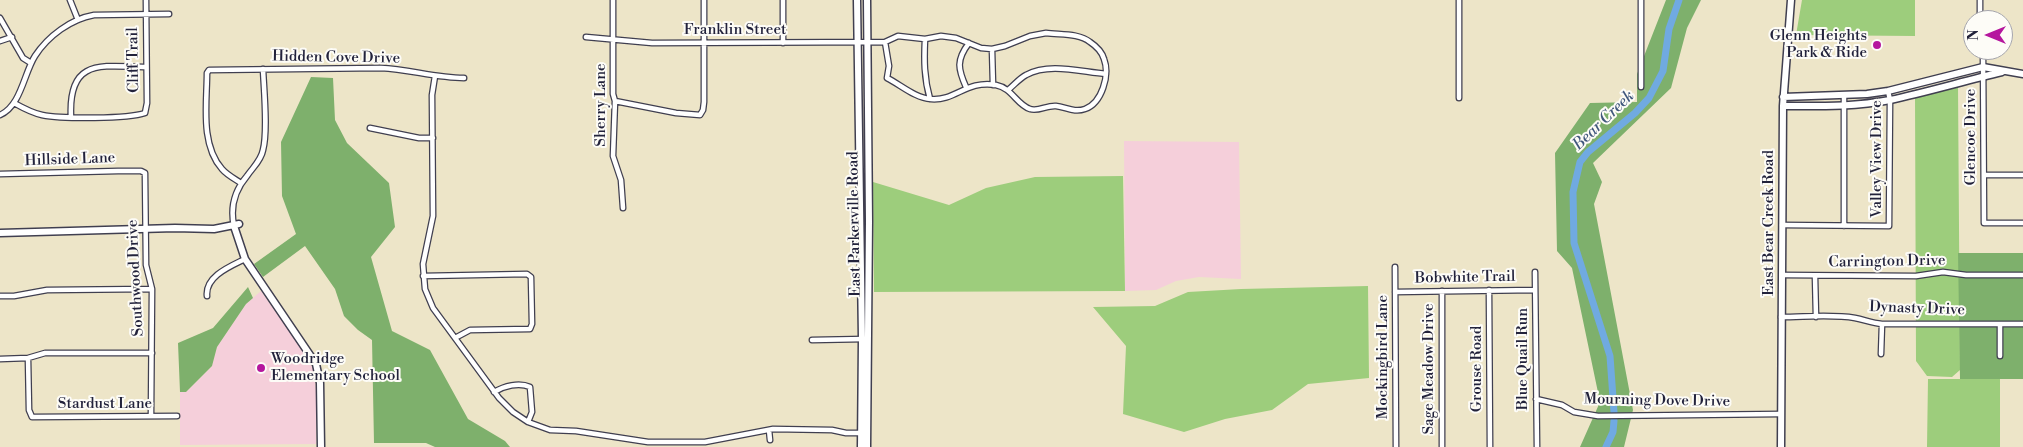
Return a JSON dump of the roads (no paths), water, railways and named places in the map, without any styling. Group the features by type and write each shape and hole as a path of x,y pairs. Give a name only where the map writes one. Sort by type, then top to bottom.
{"main road":[{"name":"East Parkerville Road","path":"857,0 861,240 866,339"},
{"path":"863,0 867,23"},
{"name":"East Parkerville Road","path":"861,447 864,432 869,241 866,0"},
{"name":"East Bear Creek Road","path":"1781,447 1783,97 1791,0"},
{"path":"1783,97 1844,96 1888,91 1983,67 2023,74"},
{"path":"1783,106 1844,106 1890,100 2005,72"},
{"path":"0,233 214,229 236,225 245,259 316,364 320,383 321,447"},
{"path":"861,240 869,241"},
{"name":"East Parkerville Road","path":"864,432 867,447"}],"street":[{"path":"70,0 78,20"},
{"name":"Cliff Trail","path":"71,117 138,115 145,113 146,0"},
{"name":"Sherry Lane","path":"613,0 613,94 615,101 613,156 621,180 623,208"},
{"path":"615,101 676,114 700,115 704,102 704,0"},
{"path":"783,0 783,43"},
{"path":"1459,0 1459,98"},
{"path":"1641,0 1642,87"},
{"path":"0,115 14,103 31,64 49,39 78,20 94,15 170,14"},
{"path":"0,18 23,58 31,64"},
{"path":"885,42 889,66 887,78 901,84 918,96 930,99 950,96 972,85 993,85 1008,90 1029,109 1036,110 1055,106 1076,111 1091,106 1096,101 1105,82 1104,59 1100,51 1089,41 1079,37 1037,34 992,49 993,85"},
{"name":"Franklin Street","path":"586,37 614,38 623,42 650,43 885,42 898,36 948,37 982,48 992,49"},
{"path":"0,40 12,37"},
{"path":"924,38 924,76 930,99"},
{"path":"966,87 960,73 959,63 962,53 969,43"},
{"name":"Glencoe Drive","path":"1983,60 1984,223 2023,223"},
{"path":"14,103 29,112 71,117 72,88 78,78 86,71 100,67 146,67"},
{"name":"Hidden Cove Drive","path":"241,183 222,169 210,146 208,131 208,71 381,68 434,76 464,78"},
{"path":"236,225 232,206 241,183 260,160 264,148 263,69"},
{"path":"1008,90 1026,75 1036,71 1053,69 1106,74"},
{"path":"434,76 432,95 433,216 424,260 423,276 430,303 494,392 508,407 528,422 550,430 576,431 648,442 705,442 769,430 864,432"},
{"name":"Valley View Drive","path":"1844,226 1889,226 1890,100 1888,91"},
{"path":"1782,225 1844,226 1844,96"},
{"path":"370,128 419,138 433,138"},
{"name":"Hillside Lane","path":"0,174 141,171"},
{"name":"Southwood Drive","path":"141,171 145,173 146,265 152,289 151,416"},
{"path":"1984,175 2023,175"},
{"path":"207,296 207,290 217,276 227,268 245,259"},
{"name":"Mockingbird Lane","path":"1395,268 1396,447"},
{"name":"Blue Quail Run","path":"1535,272 1537,447"},
{"name":"Carrington Drive","path":"1782,275 1916,276 1943,272 1966,276 2023,275"},
{"path":"423,276 462,274 530,275 532,279 531,328 470,330 455,338"},
{"path":"1815,276 1816,317"},
{"path":"0,296 14,296 46,290 152,289"},
{"name":"Grouse Road","path":"1489,290 1490,447"},
{"name":"Bobwhite Trail","path":"1395,292 1535,290"},
{"name":"Sage Meadow Drive","path":"1442,291 1442,447"},
{"name":"Dynasty Drive","path":"1781,317 1857,318 1870,323 1882,324 2023,324"},
{"path":"1881,354 1882,324"},
{"path":"2000,324 2000,356"},
{"path":"812,340 866,339"},
{"path":"0,358 28,358 46,352 152,353"},
{"name":"Stardust Lane","path":"28,358 29,410 32,417 177,416"},
{"path":"494,392 508,386 527,385 530,387 532,412 528,422"},
{"name":"Mourning Dove Drive","path":"1536,399 1562,405 1574,412 1598,416 1781,414"},
{"path":"769,430 770,440"}],"waterway":[{"name":"Bear Creek","path":"1614,412 1610,356 1574,243 1573,192 1580,162 1588,152 1635,113 1649,98 1663,71 1669,29 1679,0"},
{"name":"Bear Creek","path":"1606,447 1613,432 1614,421"}],"place":[{"name":"Glenn Heights Park & Ride","path":"1877,45"},
{"name":"Woodridge Elementary School","path":"261,368"}]}
